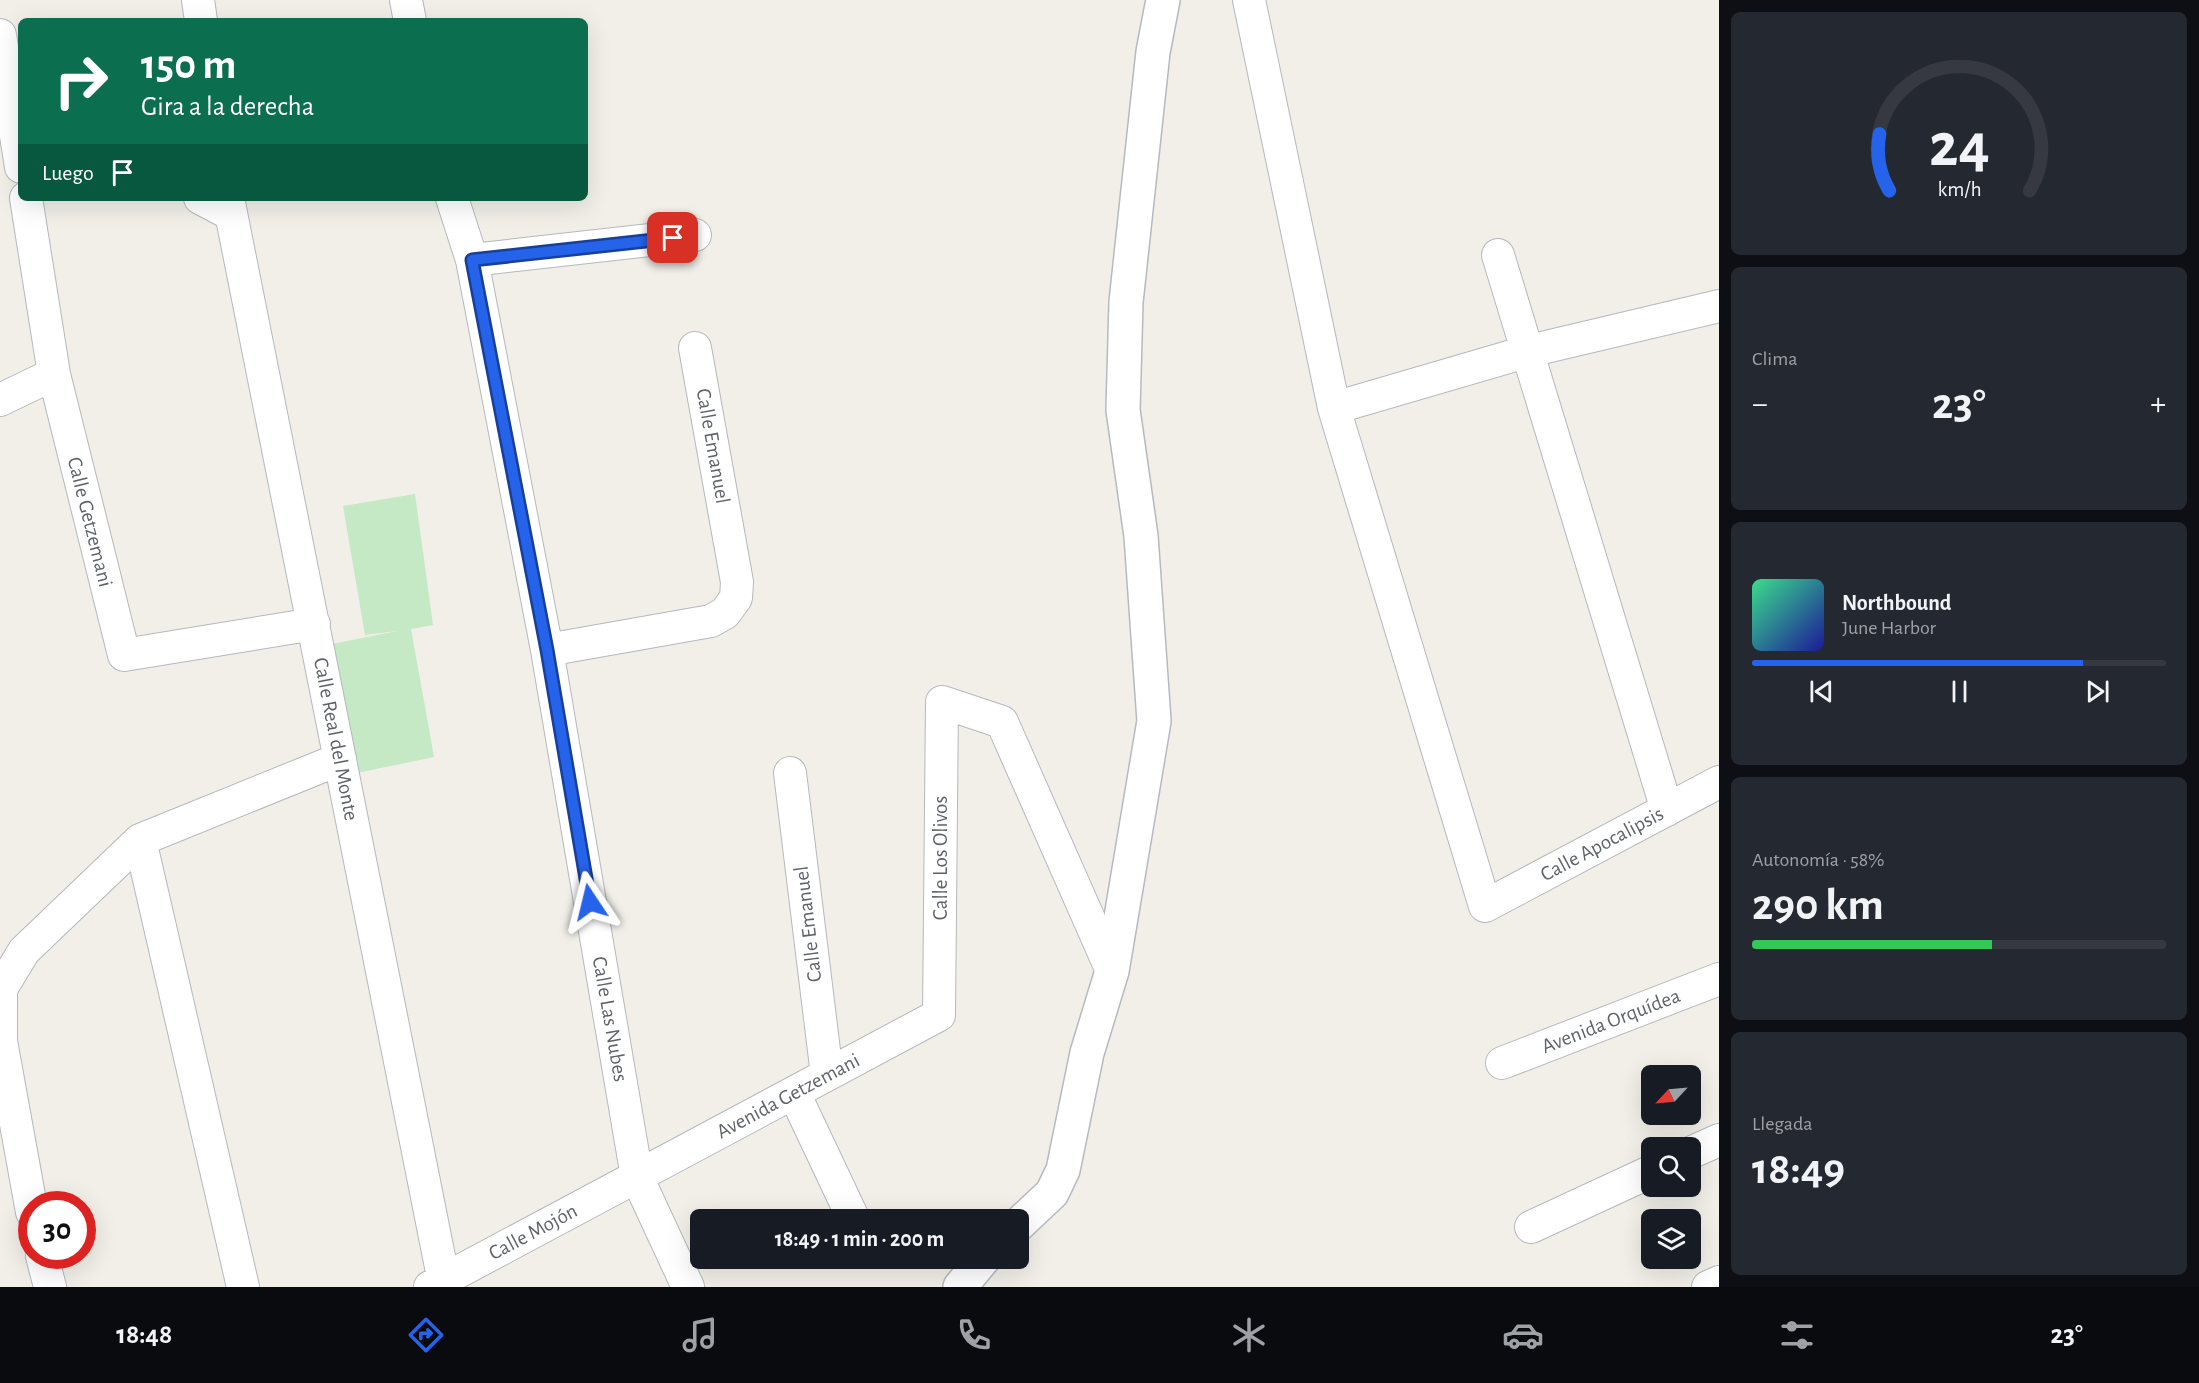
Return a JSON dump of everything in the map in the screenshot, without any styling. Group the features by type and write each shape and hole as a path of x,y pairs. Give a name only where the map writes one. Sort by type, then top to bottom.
{"main road":[{"path":"1029,1215 1052,1193 1063,1170 1088,1053 1112,971 1154,721 1141,536 1123,410 1126,302 1153,52 1163,0"},
{"path":"960,1287 975,1269"}],"street":[{"path":"198,0 201,18"},
{"path":"406,0 409,18"},
{"path":"1249,0 1334,408 1529,351 1719,306"},
{"path":"0,35 18,146"},
{"name":"Calle Getzemani","path":"26,201 54,374 124,656 314,624"},
{"path":"211,201 229,206"},
{"name":"Calle Las Nubes","path":"453,201 472,260 547,650 637,1177 688,1287"},
{"name":"Calle Real del Monte","path":"229,206 314,624 439,1285"},
{"path":"472,260 695,235"},
{"path":"1498,255 1667,810"},
{"name":"Calle Emanuel","path":"547,650 711,621 725,613 736,598 737,582 695,348"},
{"path":"0,400 54,374"},
{"name":"Calle Apocalipsis","path":"1334,408 1485,906 1719,782"},
{"name":"Calle Los Olivos","path":"939,1015 942,702 1002,722 1112,971"},
{"path":"28,1191 1,1041 1,989 24,951 140,840 340,759"},
{"name":"Calle Emanuel","path":"790,773 827,1075"},
{"path":"140,840 243,1287"},
{"name":"Avenida Orquídea","path":"1502,1063 1719,979"},
{"name":"Avenida Getzemani","path":"637,1177 939,1015"},
{"path":"794,1093 849,1209"},
{"path":"1701,1148 1719,1140"},
{"path":"1530,1227 1641,1176"},
{"name":"Calle Mojón","path":"439,1285 637,1177"},
{"path":"45,1269 50,1287"},
{"path":"1708,1287 1719,1282"}],"green space":[{"path":"415,494 433,625 411,629 434,757 357,773 332,644 397,631 365,635 343,506"}],"route":[{"path":"590,902 547,650 472,260 673,238"}]}
